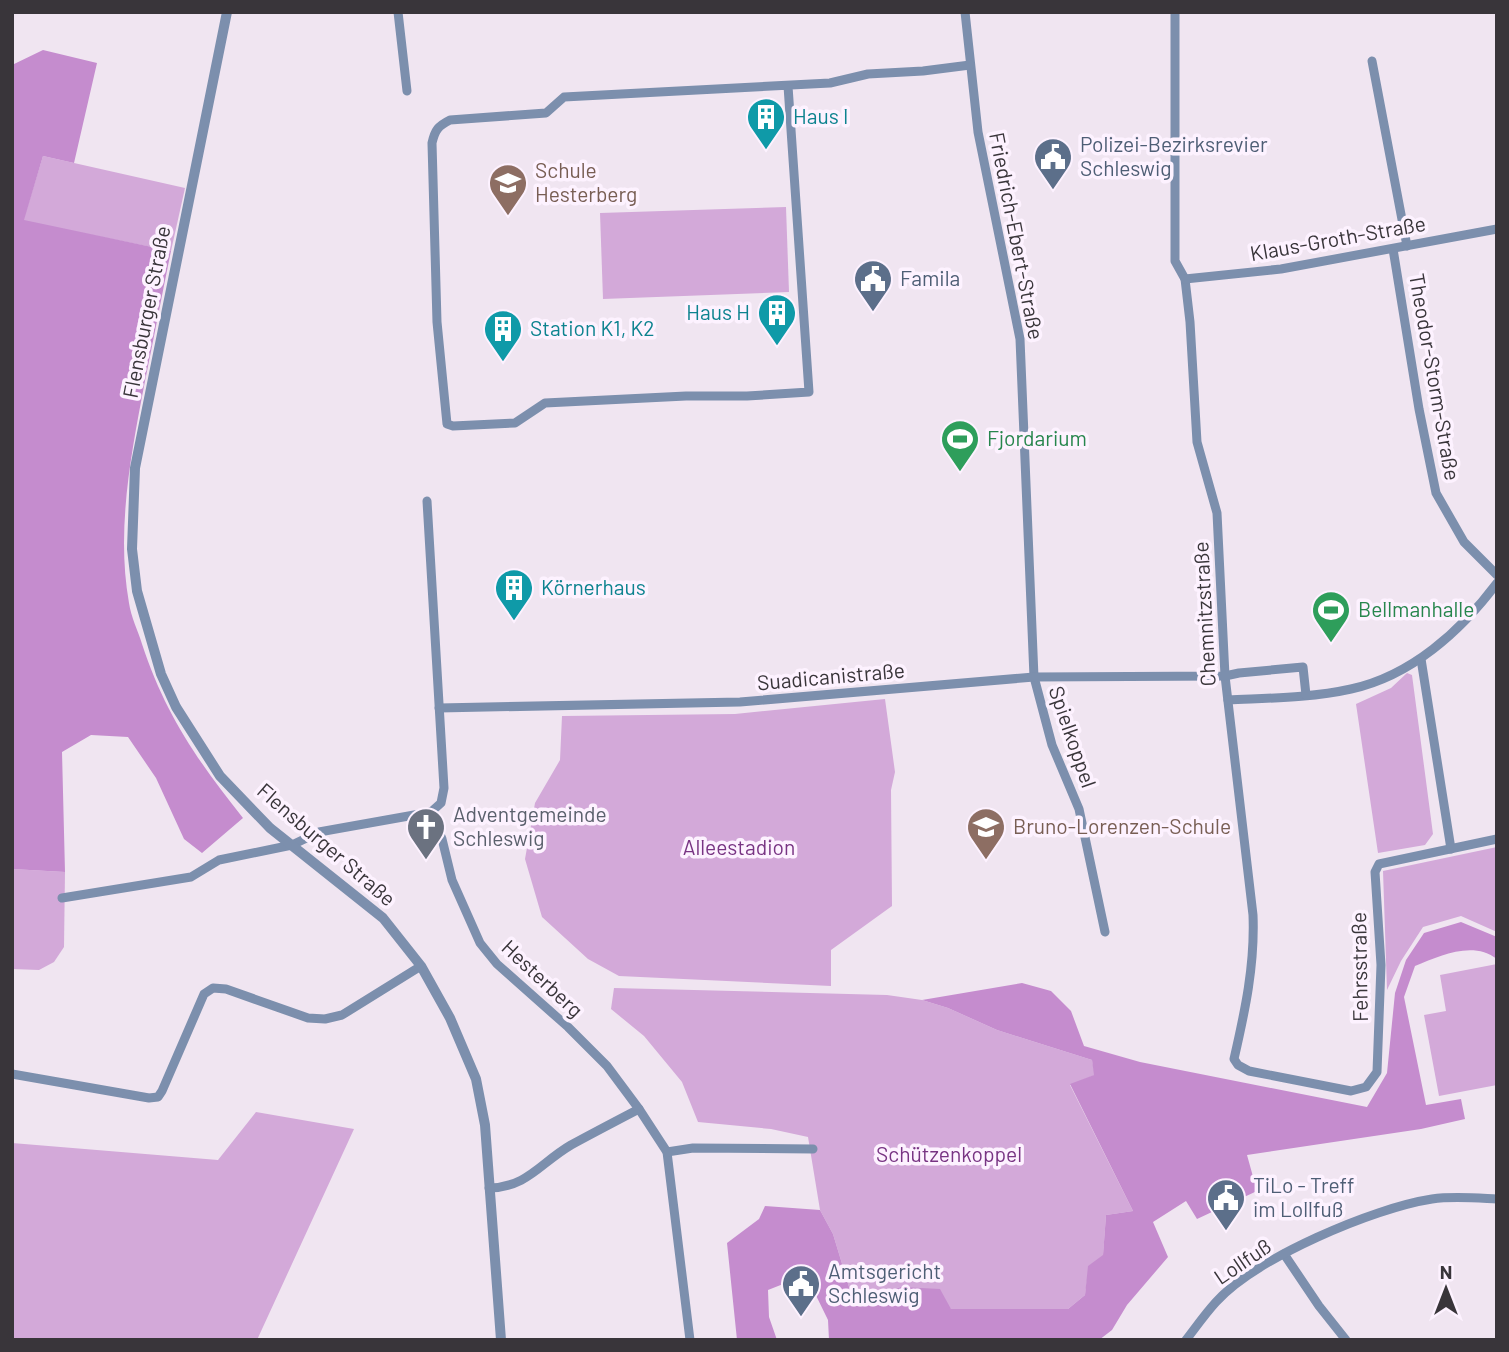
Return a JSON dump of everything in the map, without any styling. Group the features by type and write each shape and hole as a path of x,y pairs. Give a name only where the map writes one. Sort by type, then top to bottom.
{"street":[{"name":"Flensburger Straße","path":"228,12 135,468 132,527 134,577 161,674 176,707 220,776 270,828 383,918 421,965 450,1018 476,1079 485,1125 500,1340"},
{"path":"398,12 407,91"},
{"name":"Friedrich-Ebert-Straße","path":"965,12 978,132 1020,339 1034,677"},
{"name":"Chemnitzstraße","path":"1175,12 1175,261 1185,279 1197,442 1217,513 1227,700 1253,915 1254,948 1234,1059 1238,1065 1249,1071 1351,1091 1366,1087 1377,1072"},
{"path":"1372,61 1407,246"},
{"path":"788,86 809,392 545,403 514,424 447,424 437,322 432,143 435,131 440,125 450,120 546,113 564,97 830,83 868,74 970,65"},
{"name":"Klaus-Groth-Straße","path":"1185,279 1281,270 1497,229"},
{"name":"Theodor-Storm-Straße","path":"1393,249 1419,409 1436,493 1464,542 1497,575"},
{"path":"62,898 191,877 219,860 292,845 319,832 430,812 440,803 444,788 427,501"},
{"path":"1227,700 1350,690 1374,683 1421,659 1458,629 1497,583"},
{"path":"1421,659 1451,849 1497,839"},
{"name":"Suadicanistraße","path":"439,708 740,702 1034,677 1225,676 1303,667 1306,695"},
{"name":"Spielkoppel","path":"1034,677 1052,745 1079,809 1105,932"},
{"name":"Hesterberg","path":"430,812 442,839 452,880 480,943 497,964 607,1066 667,1152 690,1340"},
{"name":"Fehrsstraße","path":"1377,1072 1381,965 1374,872 1379,864 1451,849"},
{"path":"12,1074 149,1098 158,1097 204,995 213,988 226,989 308,1018 325,1018 342,1015 421,965"},
{"path":"489,1188 511,1186 521,1181 570,1146 639,1109"},
{"path":"667,1152 693,1148 813,1149"},
{"name":"Lollfuß","path":"1186,1340 1217,1301 1261,1266 1352,1223 1434,1199 1497,1199"},
{"path":"1284,1254 1319,1307 1346,1340"}],"green space":[{"path":"43,156 185,188 171,251 23,221"},
{"path":"786,207 789,292 603,299 600,213"},
{"path":"1407,673 1412,675 1433,834 1425,845 1378,853 1356,704 1391,688"},
{"name":"Alleestadion","path":"885,699 895,772 891,790 892,906 831,950 831,986 619,976 588,959 542,917 525,859 535,803 560,760 562,716 735,714"},
{"path":"1497,847 1497,932 1461,916 1423,927 1401,961 1387,990 1383,871"},
{"path":"12,869 65,872 64,947 54,962 39,970 12,969"},
{"path":"1497,964 1497,1085 1439,1096 1424,1015 1446,1011 1440,975"},
{"name":"Schützenkoppel","path":"614,988 887,995 922,1000 948,1008 997,1030 1092,1060 1095,1075 1070,1085 1133,1211 1106,1215 1103,1256 1089,1266 1085,1295 1068,1309 951,1309 901,1287 875,1293 850,1290 833,1234 820,1210 808,1137 771,1129 698,1122 682,1082 644,1036 611,1009"},
{"path":"256,1112 354,1129 257,1340 12,1340 12,1143 218,1160"}],"shaded area":[{"path":"43,50 97,63 74,163 43,156 24,220 171,251 130,464 125,520 125,575 131,613 161,693 197,756 243,818 202,853 184,839 156,778 128,737 91,735 62,752 65,872 12,869 12,65"},
{"path":"1461,922 1497,937 1497,959 1488,953 1467,950 1424,962 1415,966 1404,997 1426,1105 1461,1099 1465,1119 1421,1129 1247,1155 1257,1191 1197,1219 1186,1201 1153,1222 1168,1257 1127,1305 1112,1330 1099,1340 829,1340 828,1320 806,1275 768,1290 769,1317 777,1340 737,1340 727,1243 759,1219 765,1206 820,1210 833,1234 850,1290 875,1293 901,1287 940,1289 951,1309 1068,1309 1085,1295 1088,1266 1103,1255 1106,1215 1133,1211 1070,1084 1094,1075 1092,1060 997,1030 948,1008 922,1000 1022,983 1051,991 1071,1011 1084,1046 1140,1062 1367,1107 1387,1073 1395,993 1406,960 1424,933"}],"place":[{"name":"Haus I","path":"766,151"},
{"name":"Polizei-Bezirksrevier Schleswig","path":"1053,191"},
{"name":"Schule Hesterberg","path":"508,217"},
{"name":"Famila","path":"873,313"},
{"name":"Haus H","path":"777,347"},
{"name":"Station K1, K2","path":"503,363"},
{"name":"Fjordarium","path":"960,473"},
{"name":"Körnerhaus","path":"514,622"},
{"name":"Bellmanhalle","path":"1331,644"},
{"name":"Adventgemeinde Schleswig","path":"426,861"},
{"name":"Bruno-Lorenzen-Schule","path":"986,861"},
{"name":"TiLo - Treff im Lollfuß","path":"1226,1232"},
{"name":"Amtsgericht Schleswig","path":"801,1318"}]}
